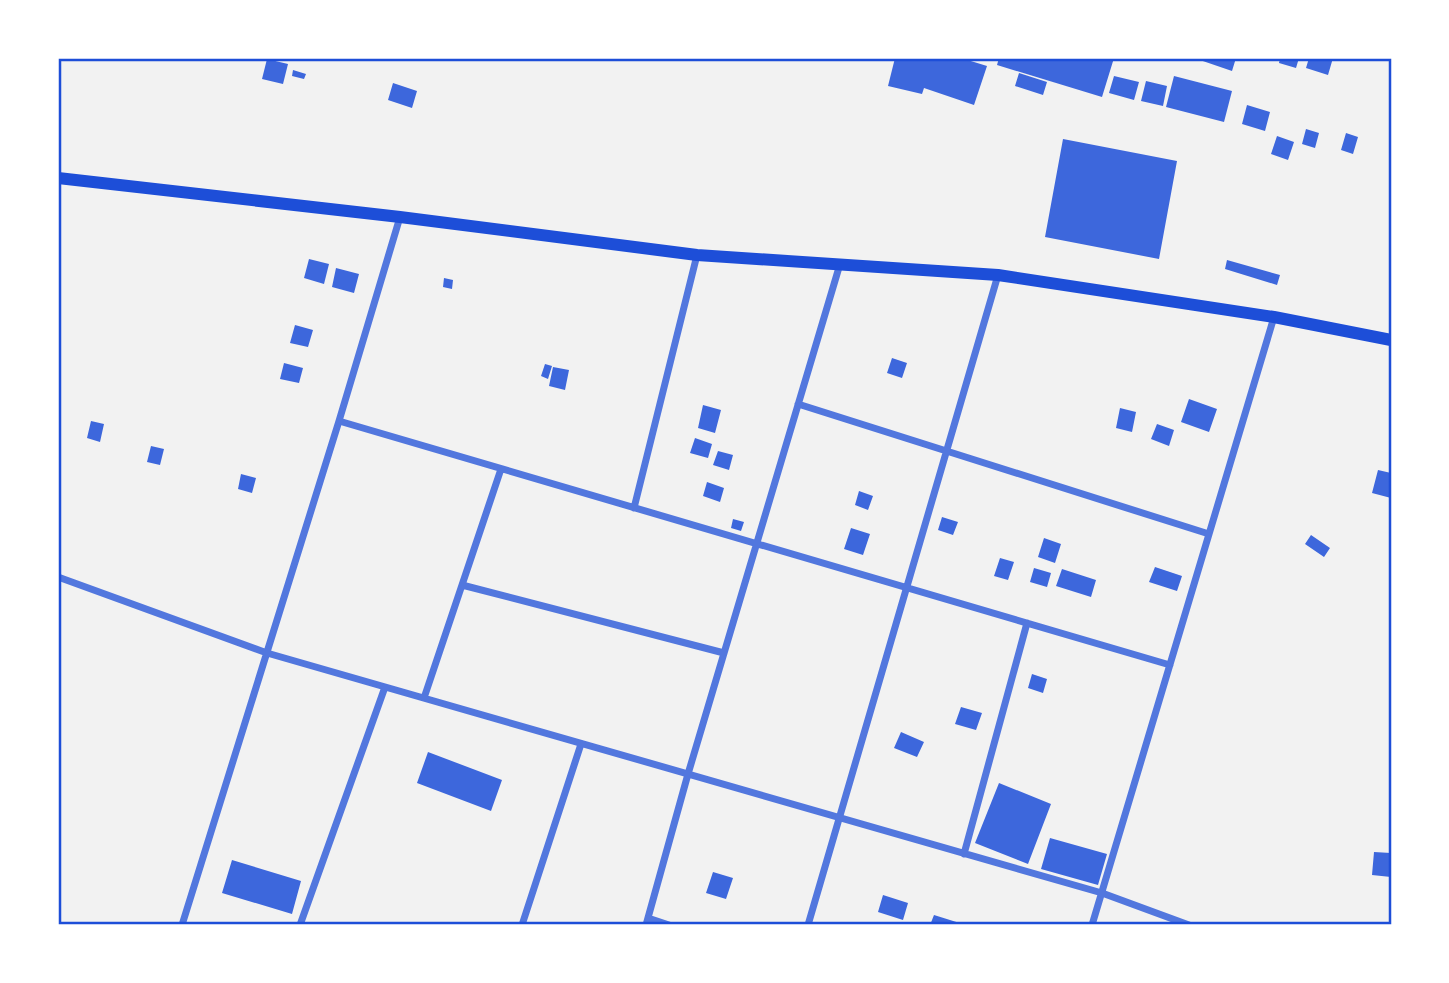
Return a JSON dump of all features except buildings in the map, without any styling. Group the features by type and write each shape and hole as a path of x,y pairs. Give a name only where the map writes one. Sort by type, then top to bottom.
{"highway":[{"path":"58,178 400,217 697,255 998,275 1274,317 1391,340"}],"street":[{"path":"183,925 400,217"},
{"path":"634,508 697,255"},
{"path":"669,925 647,922 688,774 840,264"},
{"path":"808,925 998,275"},
{"path":"1092,925 1274,317"},
{"path":"799,404 1209,534"},
{"path":"339,421 1170,665"},
{"path":"424,698 501,469"},
{"path":"58,577 267,653 1102,893 1189,925"},
{"path":"462,585 724,653"},
{"path":"964,854 1027,624"},
{"path":"300,925 385,687"},
{"path":"522,925 581,744"}]}
